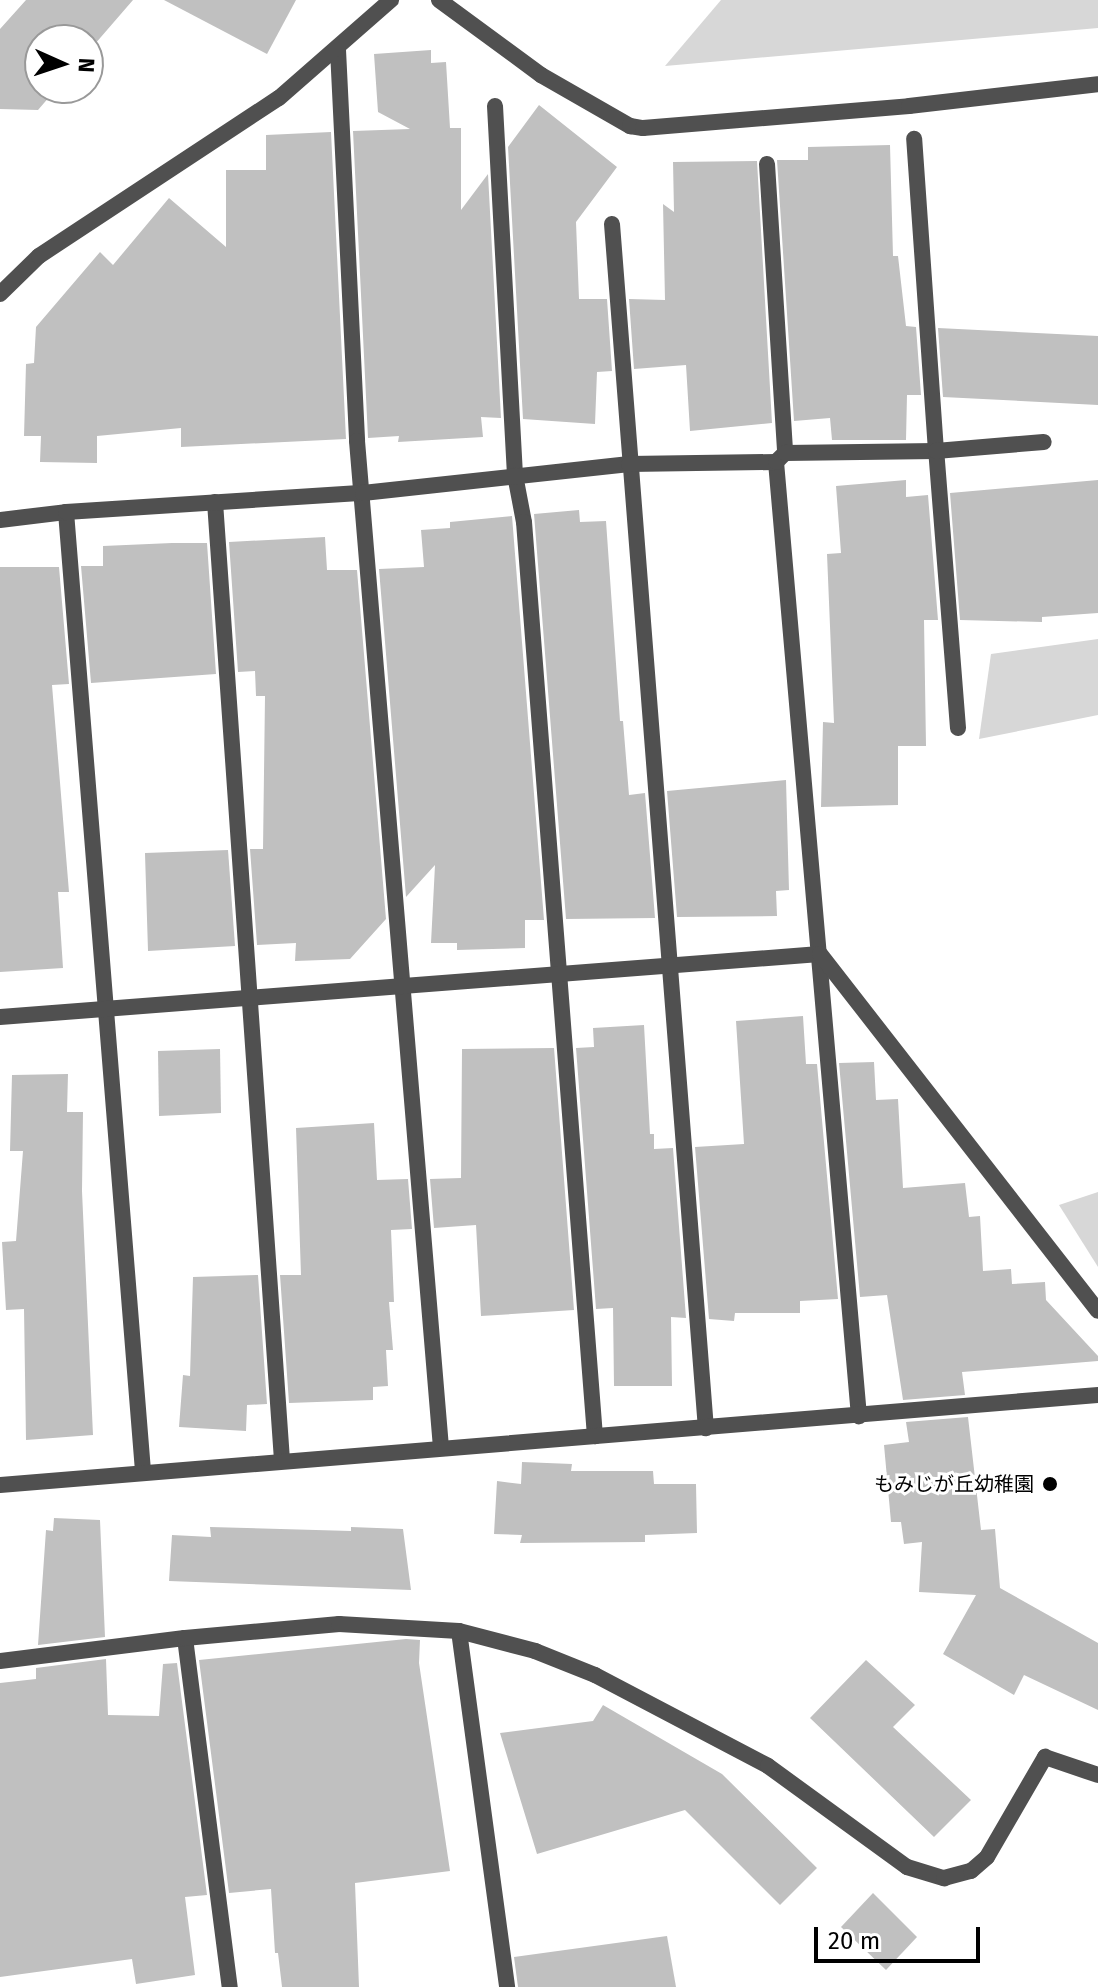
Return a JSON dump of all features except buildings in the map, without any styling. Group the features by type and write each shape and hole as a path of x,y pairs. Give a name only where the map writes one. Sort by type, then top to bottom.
{"street":[{"path":"0,294 39,256 279,98 338,50 391,0"},
{"path":"439,0 541,75 630,126 643,128 909,106 1098,84"},
{"path":"338,50 357,441 441,1448"},
{"path":"495,106 515,475 524,522 595,1436"},
{"path":"914,139 958,728"},
{"path":"767,164 781,458 859,1416"},
{"path":"612,224 667,964 706,1428"},
{"path":"0,520 66,512 363,493 629,464 936,451 1044,442"},
{"path":"215,502 282,1461"},
{"path":"66,512 143,1472"},
{"path":"0,1017 558,971 820,954"},
{"path":"820,954 1098,1311"},
{"path":"0,1477 0,1485 859,1416 955,1404 1098,1395"},
{"path":"0,1661 185,1638 339,1624 459,1631 535,1651 595,1675 768,1766 907,1867 944,1878 971,1871 987,1857 1045,1757 1098,1775"},
{"path":"459,1631 507,1987"},
{"path":"185,1638 230,1987"}],"shaded area":[{"path":"721,0 1098,0 1098,28 665,66"},
{"path":"1098,639 1098,715 979,739 991,654"},
{"path":"1098,1192 1098,1267 1059,1205"}],"place":[{"name":"もみじが丘幼稚園","path":"1050,1484"}]}
